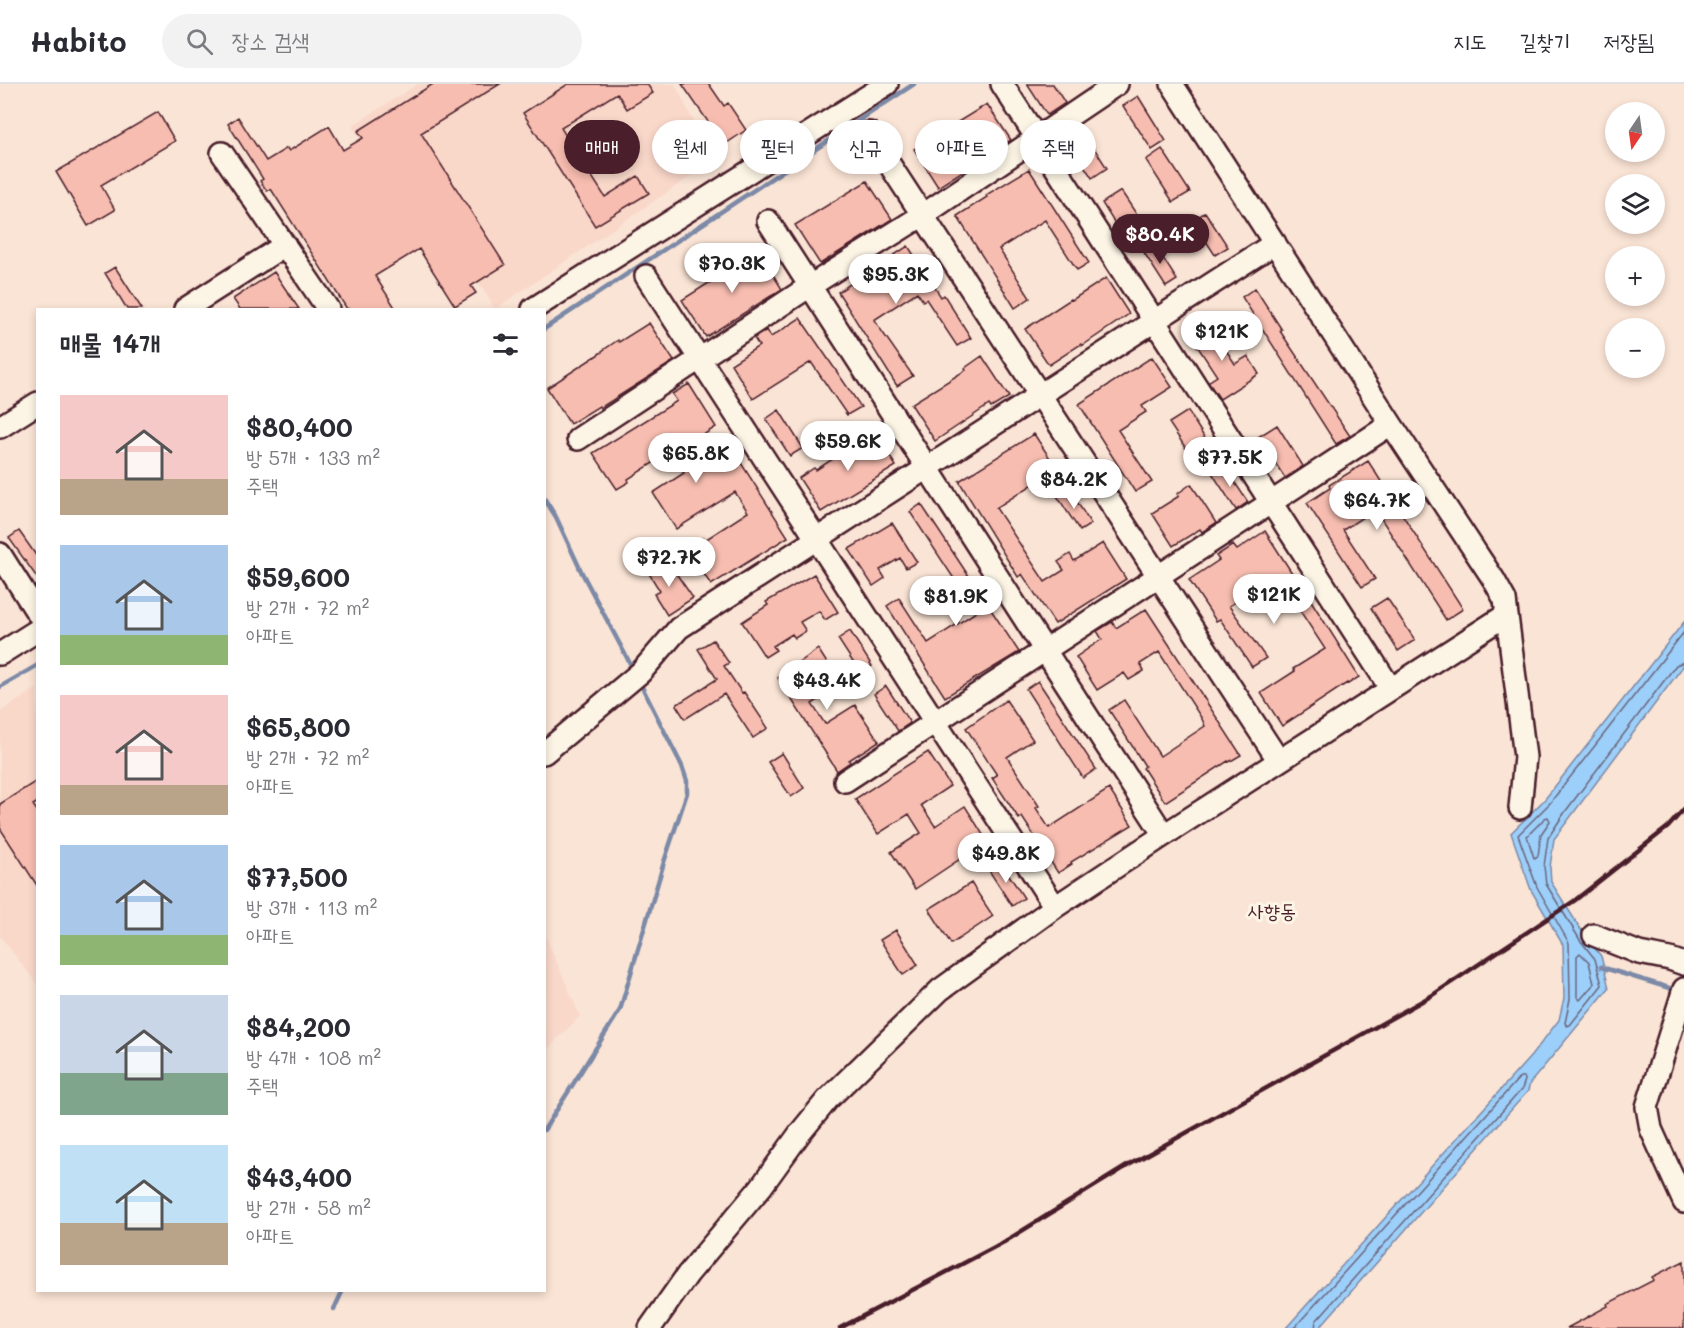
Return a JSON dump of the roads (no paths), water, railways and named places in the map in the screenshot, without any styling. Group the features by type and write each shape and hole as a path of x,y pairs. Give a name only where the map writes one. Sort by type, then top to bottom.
{"street":[{"path":"535,308 887,84"},
{"path":"1002,84 1025,120"},
{"path":"1065,120 1117,84"},
{"path":"1172,84 1494,580 1504,600 1525,757 1520,808"},
{"path":"578,439 1020,150"},
{"path":"222,153 327,308"},
{"path":"896,174 1279,760"},
{"path":"1059,174 1391,689"},
{"path":"768,221 1164,835"},
{"path":"546,751 636,675 679,628 1275,243"},
{"path":"187,308 285,245"},
{"path":"646,276 1055,908"},
{"path":"0,427 36,404"},
{"path":"845,781 1391,424"},
{"path":"0,554 36,611"},
{"path":"650,1328 688,1274 761,1187 827,1100 940,990 1055,908 1164,835 1506,615"},
{"path":"0,654 36,631"},
{"path":"1594,935 1639,953 1684,964"},
{"path":"1684,989 1647,1107 1651,1129 1684,1202"}],"water":[{"path":"1684,622 1684,665 1554,839 1550,867 1551,882 1585,936 1601,956 1609,988 1530,1083 1528,1091 1319,1328 1286,1328 1531,1056 1559,1020 1564,998 1563,945 1531,890 1511,833 1545,799"}],"waterway":[{"path":"546,328 914,84"},
{"path":"546,501 634,671"},
{"path":"0,687 36,666"},
{"path":"546,1127 620,1010 687,793 687,781 682,766 639,681"},
{"path":"1601,967 1679,991"},
{"path":"334,1309 342,1292"}],"railway":[{"path":"840,1328 1004,1242 1127,1166 1431,996 1574,901 1668,827 1684,809"}],"district":[{"name":"사향동","path":"1272,910"}]}
